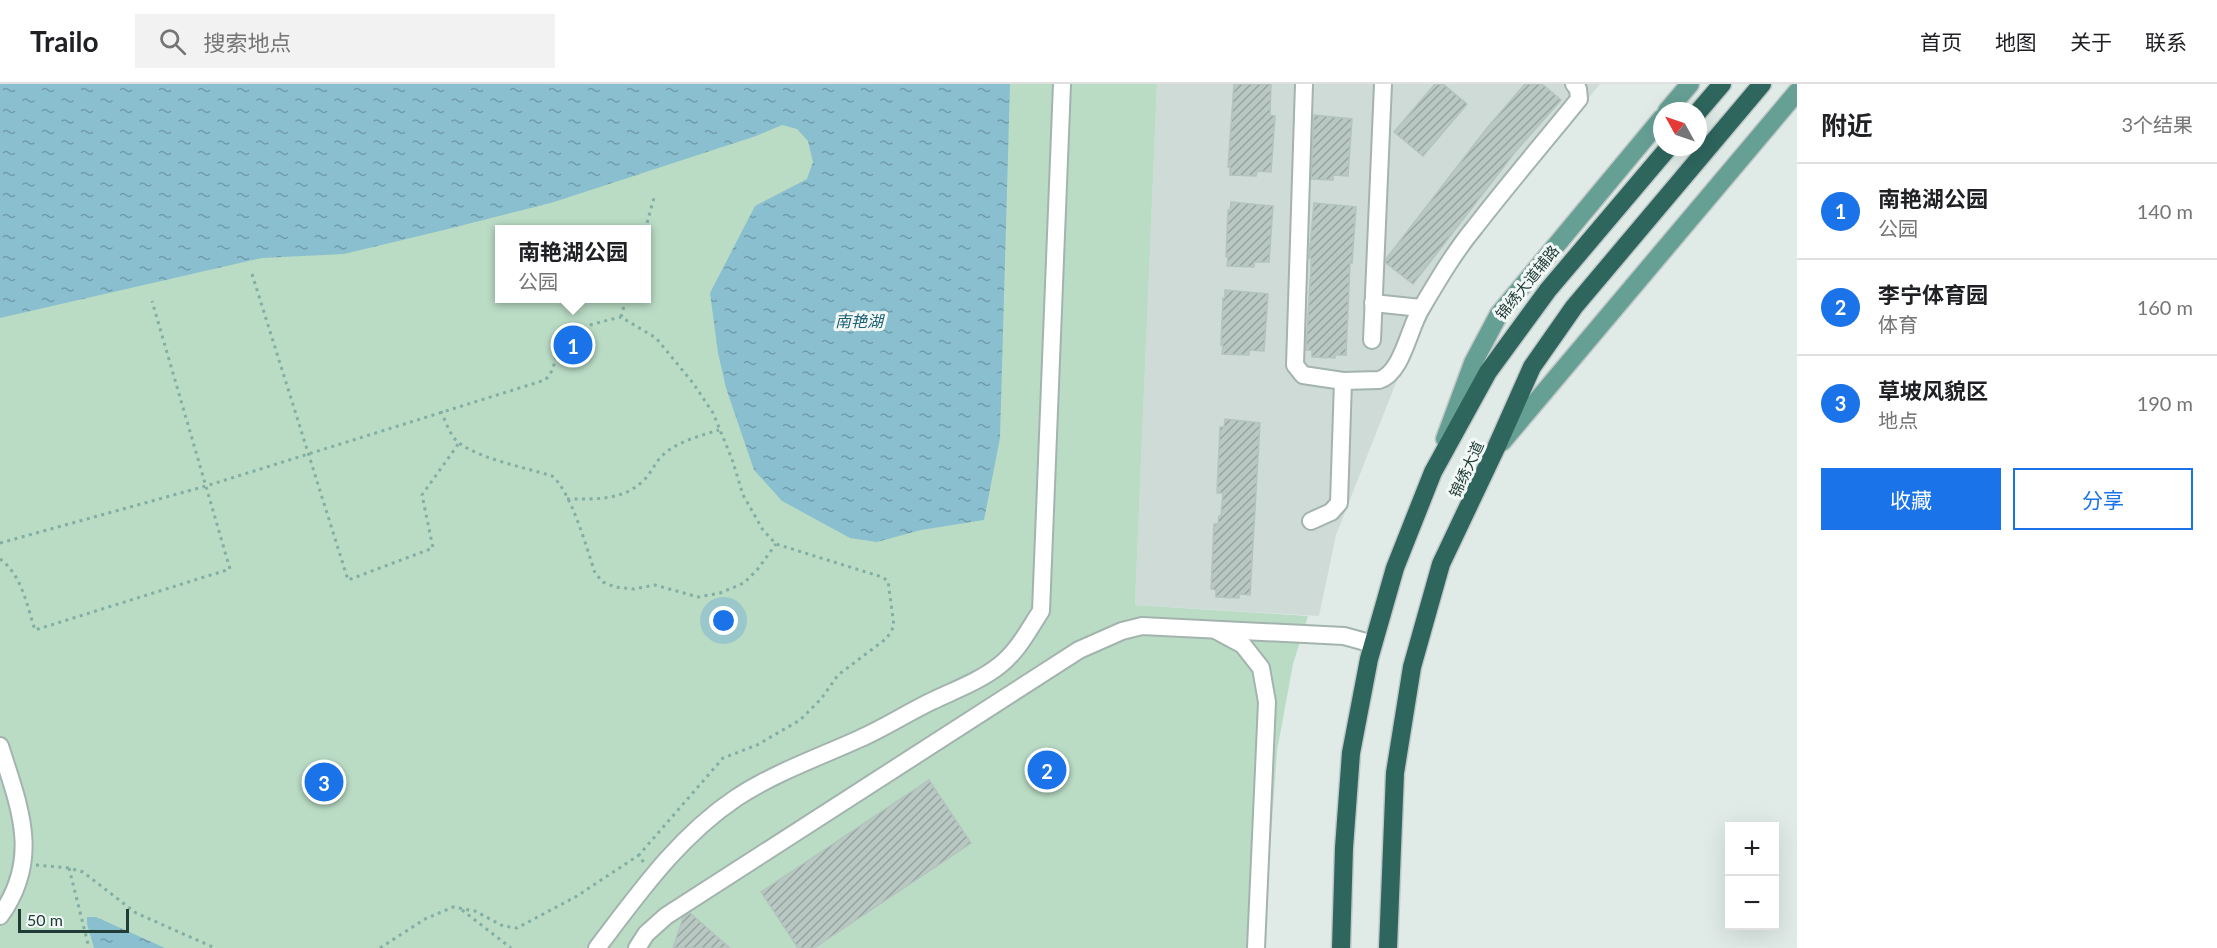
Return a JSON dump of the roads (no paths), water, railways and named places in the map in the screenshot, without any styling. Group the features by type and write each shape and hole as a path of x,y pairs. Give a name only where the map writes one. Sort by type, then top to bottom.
{"highway":[{"path":"1707,102 1722,84"},
{"name":"锦绣大道","path":"1388,948 1395,773 1412,667 1441,564 1532,367 1574,307 1762,84"},
{"name":"锦绣大道","path":"1341,948 1344,848 1352,753 1373,644 1395,568 1433,472 1488,372 1548,290 1661,156"}],"main road":[{"path":"1675,102 1690,84"},
{"path":"1497,447 1797,92"},
{"name":"锦绣大道辅路","path":"1433,472 1473,363 1499,314 1653,129"}],"lane":[{"path":"597,948 665,860 700,825 736,798 801,763 861,739 929,702 978,679 1001,664 1021,642 1041,611 1062,84"},
{"path":"1304,84 1295,365 1303,375 1343,381 1379,380 1387,376 1401,356 1421,308 1473,228 1577,91 1592,84"},
{"path":"1372,340 1383,84"},
{"path":"1373,303 1421,308"},
{"path":"1311,521 1331,512 1339,503 1343,381"},
{"path":"637,948 646,934 666,916 1079,650 1122,631 1142,626 1214,629 1344,636 1373,644"},
{"path":"1214,629 1244,645 1261,668 1267,702 1256,948"},
{"path":"0,746 23,822 24,840 22,863 15,888 0,916"}],"water":[{"name":"南艳湖","path":"0,84 1010,84 1000,438 984,520 921,530 877,542 850,538 782,501 754,470 726,388 718,353 710,293 755,206 807,179 813,162 808,141 797,129 782,125 756,136 554,202 344,254 262,258 0,318"},
{"path":"87,917 96,917 165,948 94,948"}],"place":[{"name":"南艳湖公园","path":"573,345"},
{"name":"李宁体育园","path":"1047,770"},
{"name":"草坡风貌区","path":"324,782"}]}
